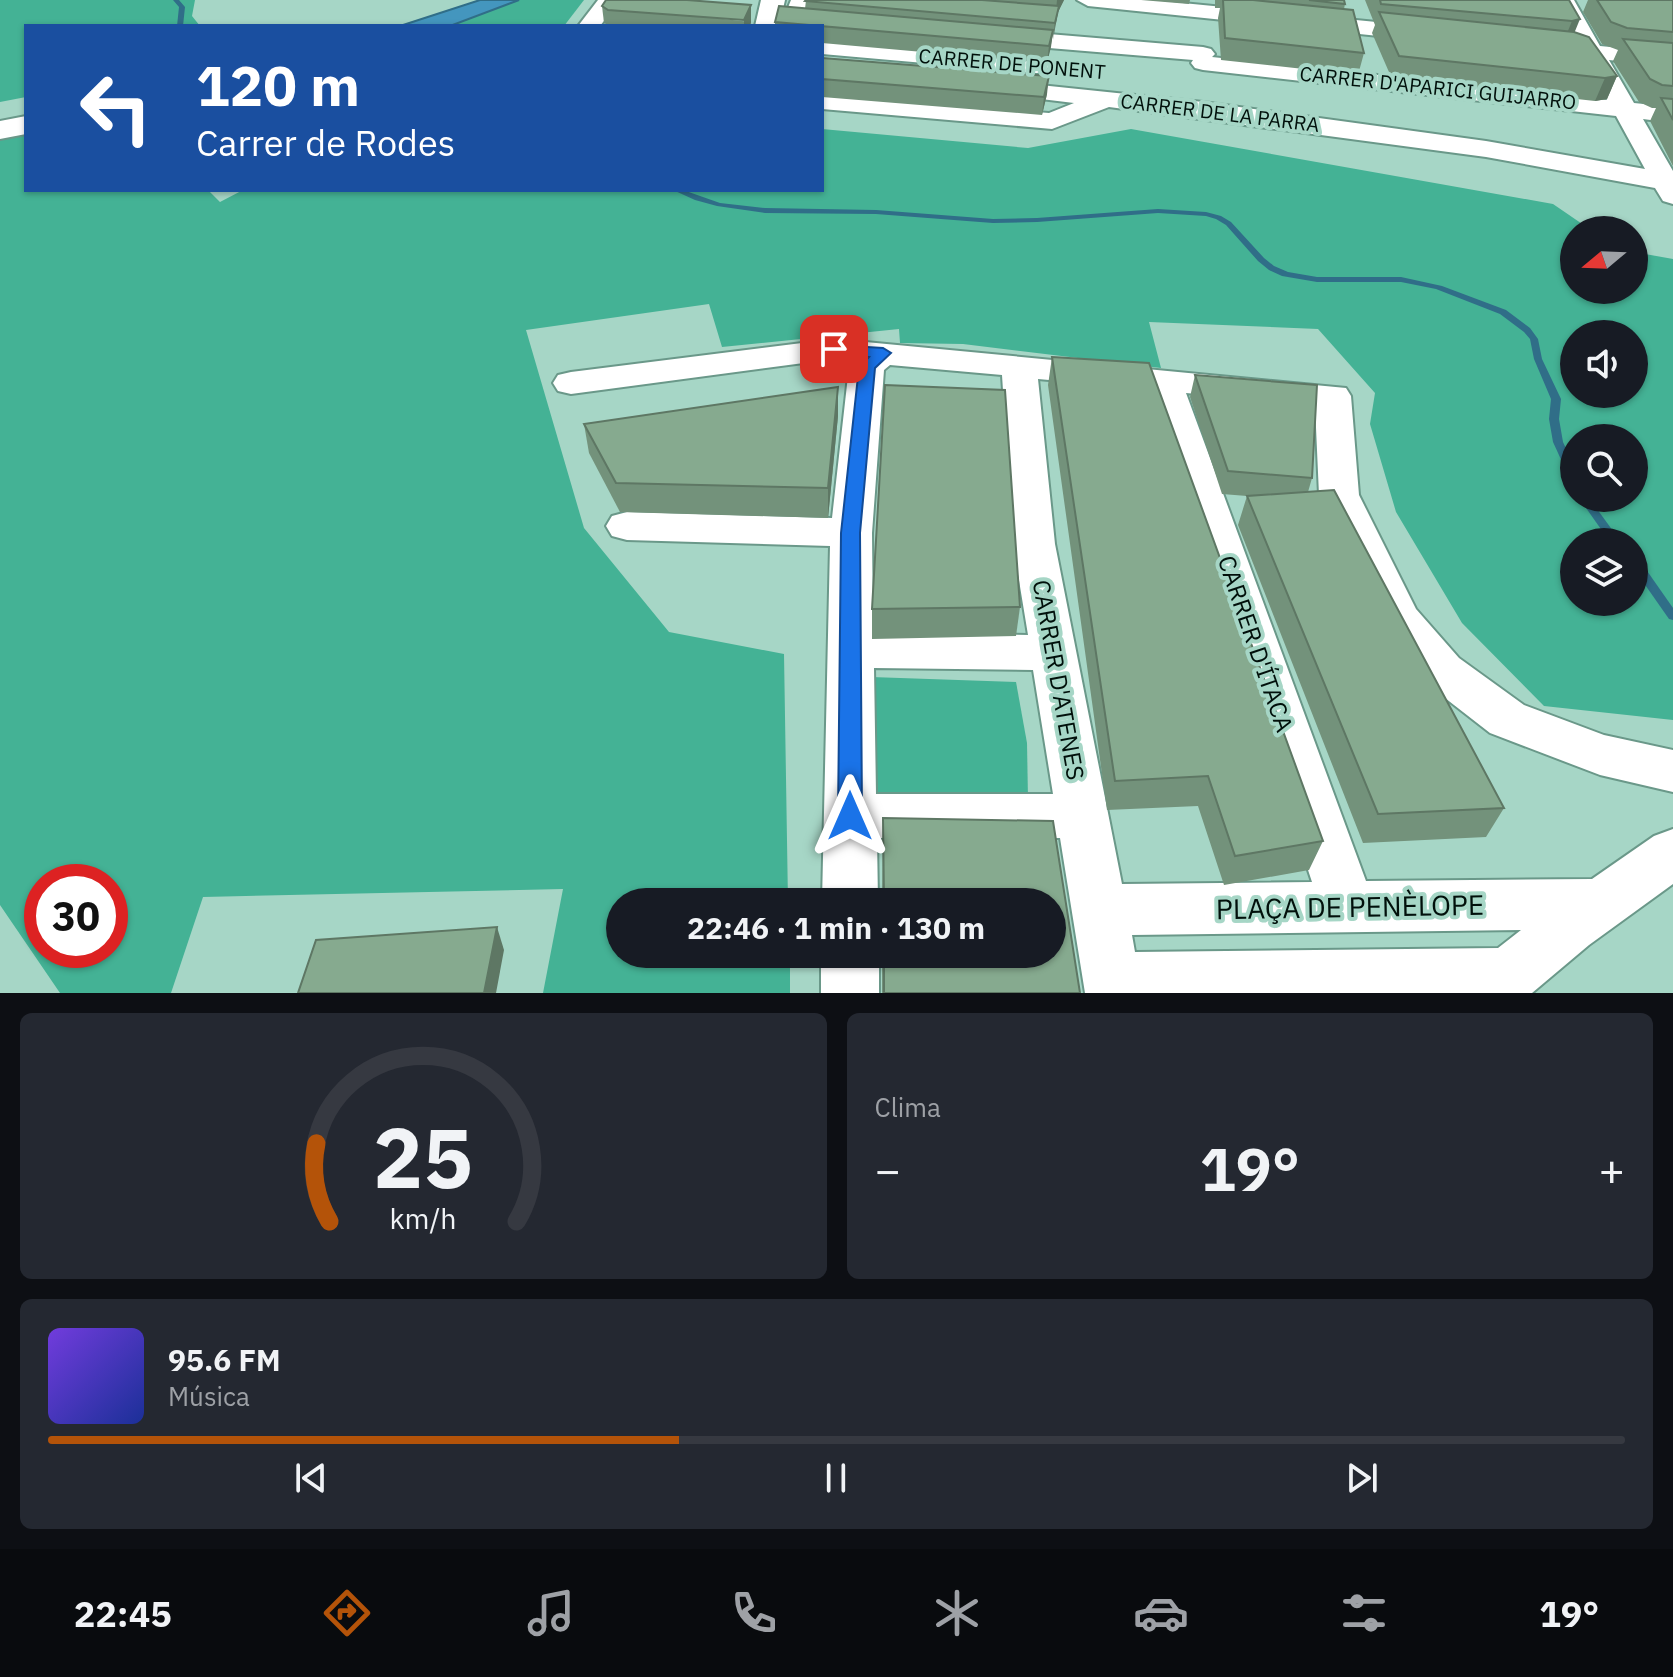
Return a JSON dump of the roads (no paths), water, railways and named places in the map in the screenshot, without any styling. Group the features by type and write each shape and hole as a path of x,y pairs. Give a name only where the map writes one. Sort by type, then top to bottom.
{"street":[{"path":"591,24 609,0"},
{"path":"767,24 773,0"},
{"path":"802,0 794,20 854,25"},
{"path":"809,0 840,2"},
{"path":"1350,0 1375,81"},
{"path":"1538,0 1596,6"},
{"path":"1564,1 1671,188"},
{"path":"1052,121 1065,43 1083,7 1200,45"},
{"path":"975,35 1065,43 1200,45 1358,27 1452,37"},
{"path":"1200,45 1203,110"},
{"name":"CARRER D'APARICI GUIJARRO","path":"1200,45 1375,81 1673,115"},
{"path":"1530,45 1673,60"},
{"name":"CARRER DE PONENT","path":"824,47 1059,80"},
{"name":"CARRER DE LA PARRA","path":"916,80 1059,80 1108,99 1486,149 1616,171"},
{"name":"CARRER DE LA PARRA","path":"1375,81 1387,119 1508,143 1671,188"},
{"path":"824,102 1052,121 1108,99"},
{"path":"0,130 24,125"},
{"path":"571,383 834,349 883,353 1012,393 1163,380 1333,396 1339,495 1399,619 1443,671 1507,719 1600,755 1673,771"},
{"path":"850,888 851,533 867,367 883,353"},
{"name":"CARRER D'ÍTACA","path":"1163,380 1348,907"},
{"name":"CARRER D'ATENES","path":"1012,393 1034,544 1113,986"},
{"path":"627,526 851,533"},
{"path":"850,650 1053,653"},
{"path":"850,816 1082,816"},
{"path":"1113,986 1496,984 1673,853"},
{"name":"PLAÇA DE PENÈLOPE","path":"1099,910 1601,904"},
{"path":"850,968 850,993"}],"water":[{"path":"480,0 519,0 455,24 406,24"}],"waterway":[{"path":"176,0 182,7 180,24"},
{"path":"682,192 719,205 765,211 856,211 993,221 1158,211 1219,217 1261,260 1285,274 1317,279 1417,282 1439,287 1503,312 1534,339 1538,359 1556,399 1554,419 1560,446"},
{"path":"1594,512 1606,528"},
{"path":"1648,581 1673,616"}]}
